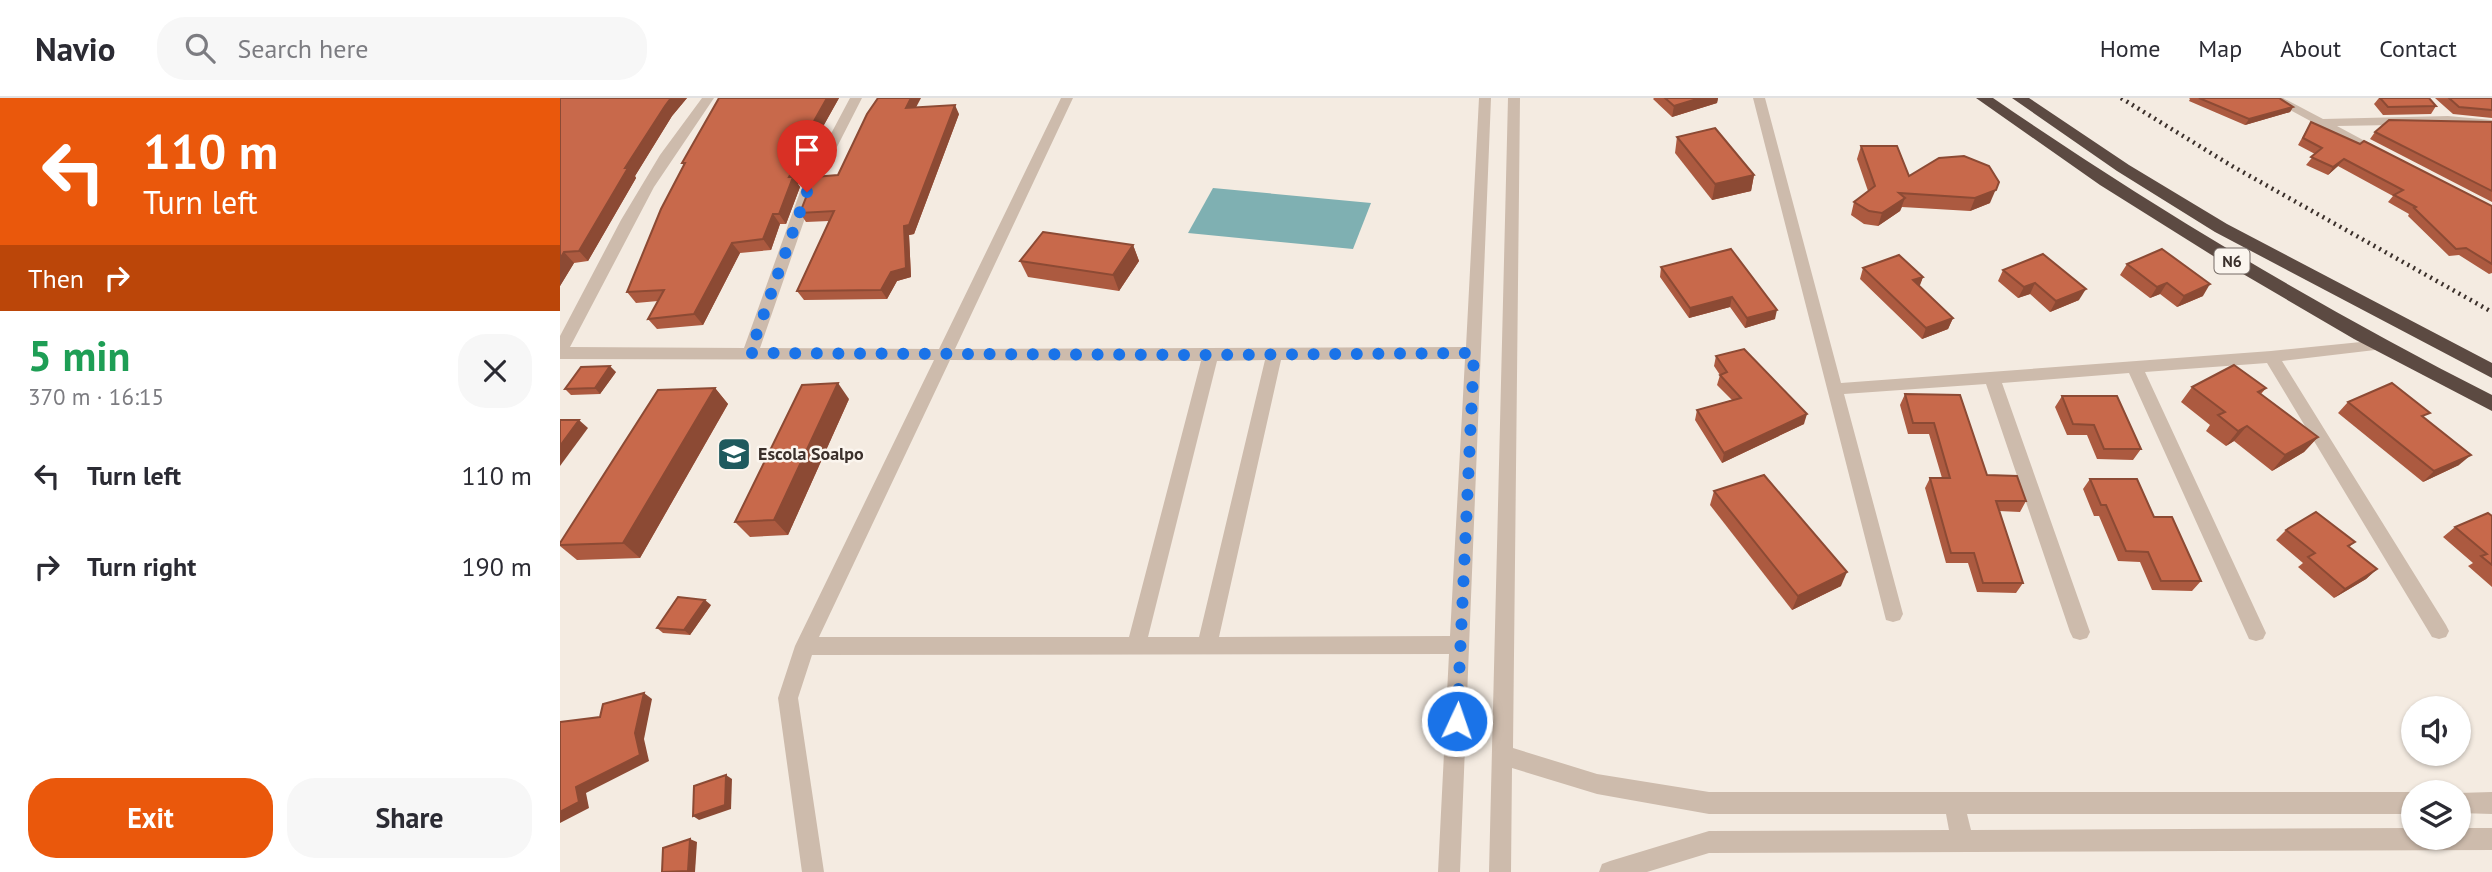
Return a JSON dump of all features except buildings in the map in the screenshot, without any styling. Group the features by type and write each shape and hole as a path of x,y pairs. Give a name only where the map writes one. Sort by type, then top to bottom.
{"highway":[{"name":"N6","path":"1983,98 2090,174 2233,262 2375,344 2492,404"},
{"name":"N6","path":"2019,98 2123,168 2221,228 2492,371"}],"street":[{"path":"708,98 689,120 647,192 560,352 944,355 1474,353"},
{"path":"750,353 807,192 856,98"},
{"path":"813,872 788,698 805,646 1067,98"},
{"path":"1449,872 1485,98"},
{"path":"1500,872 1514,98"},
{"path":"1759,98 1893,614"},
{"path":"2274,98 2392,160"},
{"path":"2428,102 2448,120"},
{"path":"2318,123 2448,120 2492,124"},
{"path":"1835,389 2271,358 2375,344"},
{"path":"1136,646 1210,355"},
{"path":"1207,646 1273,355"},
{"path":"2271,358 2439,631"},
{"path":"2134,366 2256,633"},
{"path":"1992,377 2080,632"},
{"path":"805,646 1461,645"},
{"path":"1502,755 1597,783 1709,803 2401,803"},
{"path":"1954,803 1963,841"},
{"path":"2471,803 2492,803"},
{"path":"1610,872 1709,842 2492,839"}],"water":[{"path":"1213,188 1371,203 1353,249 1188,233"}],"railway":[{"path":"2121,98 2232,166 2492,312"}],"place":[{"name":"Escola Soalpo","path":"734,454"}],"route":[{"path":"807,192 750,353 1474,353 1457,721"}]}
